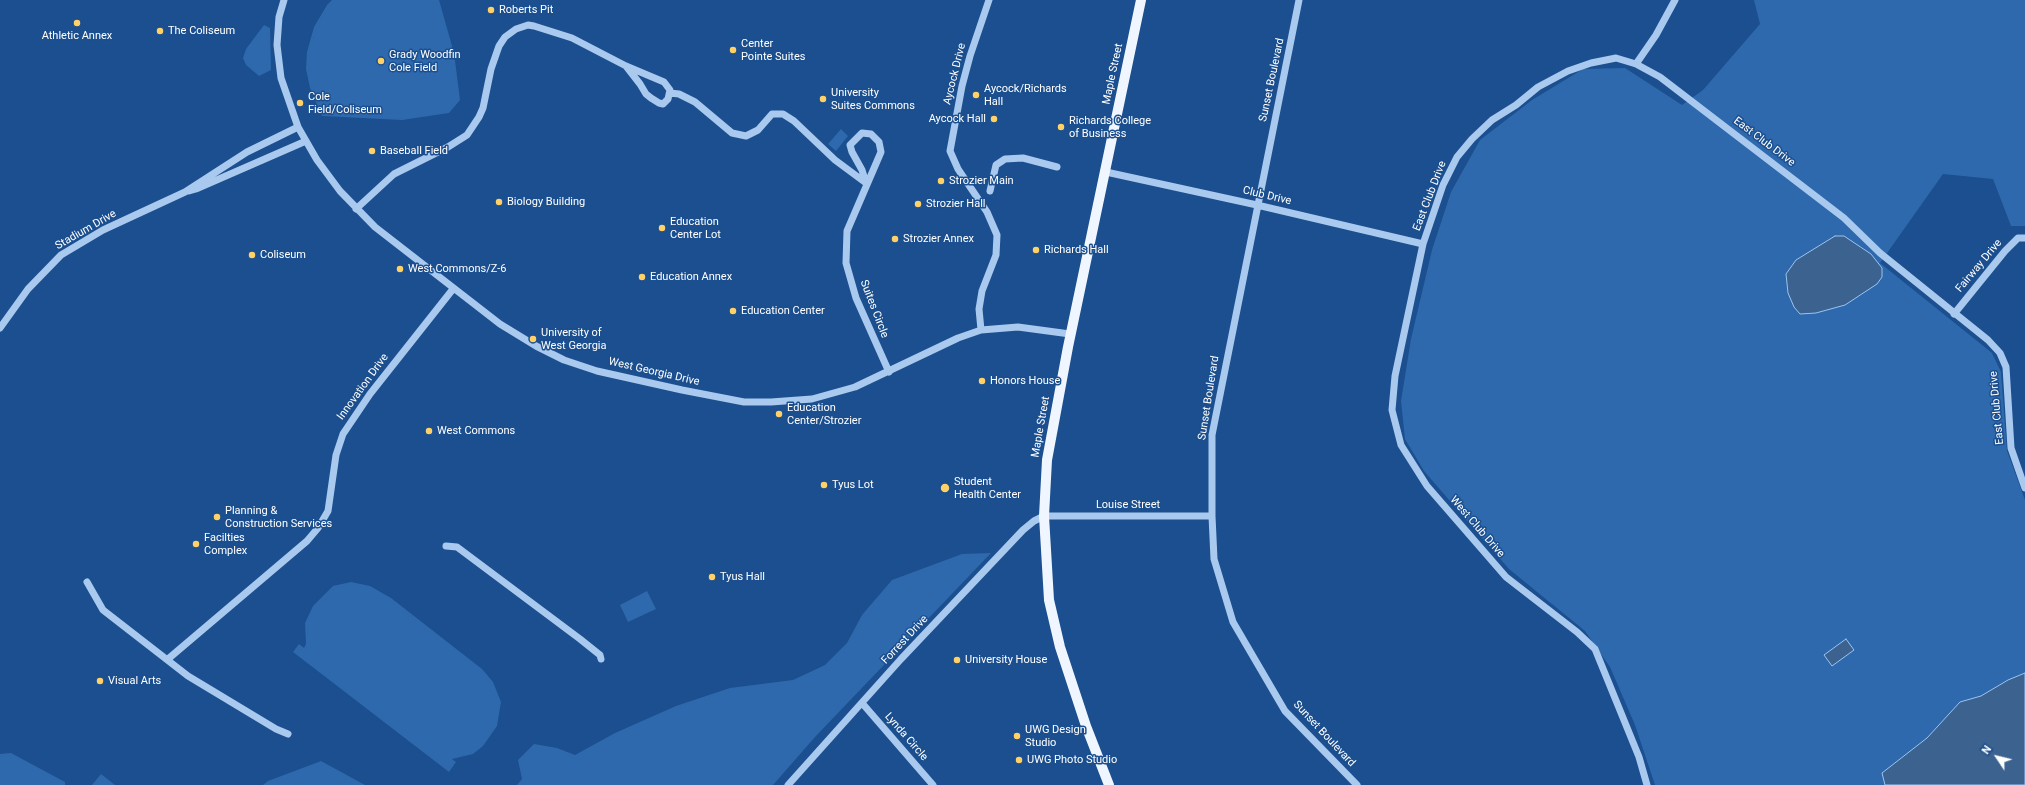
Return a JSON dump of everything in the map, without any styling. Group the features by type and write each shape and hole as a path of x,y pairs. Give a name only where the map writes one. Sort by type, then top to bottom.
{"main road":[{"name":"Maple Street","path":"1110,785 1086,726 1060,647 1049,600 1044,516 1048,460 1070,334 1106,172 1141,0"}],"street":[{"name":"West Georgia Drive","path":"284,0 278,31 278,59 281,78 298,127 317,160 356,209 375,227 500,324 536,346 564,360 597,370 682,390 744,402 771,402 805,399 855,387 958,338 981,330 1018,327 1070,334"},
{"name":"Aycock Drive","path":"981,330 979,309 982,291 996,256 997,235 986,212 958,169 950,151 963,81 988,0"},
{"name":"Sunset Boulevard","path":"1299,0 1212,435 1212,516 1214,559 1233,622 1286,711 1357,785"},
{"path":"1636,64 1656,35 1676,0"},
{"path":"356,209 394,174 448,147 467,135 480,117 491,69 499,46 505,37 516,29 534,26 572,38 645,75 657,78 668,86 670,93 668,99 663,104 646,94 626,66"},
{"name":"East Club Drive","path":"1423,244 1443,185 1457,157 1472,139 1492,120 1516,105 1538,86 1568,71 1591,63 1616,58 1636,64 1660,77 1844,218 1880,253 1988,340 2000,355 2006,367 2011,448 2025,488"},
{"path":"670,93 679,94 695,102 732,133 746,136 758,130 772,114 783,114 794,121 806,134 851,173 866,183"},
{"name":"Stadium Drive","path":"0,328 28,288 61,255 103,230 184,192 247,152 298,127"},
{"name":"Suites Circle","path":"866,183 862,170 852,152 850,145 862,133 871,134 879,142 881,152 866,183 847,231 846,263 856,298 889,372"},
{"name":"Stadium Drive","path":"184,192 196,190 306,141"},
{"path":"990,191 996,165 1005,159 1023,158 1057,168"},
{"name":"Club Drive","path":"1106,172 1257,205 1423,244"},
{"name":"Fairway Drive","path":"1954,314 2005,251 2018,238 2025,238"},
{"name":"West Club Drive","path":"1423,244 1395,376 1392,410 1401,445 1427,486 1506,577 1577,632 1595,649 1639,757 1647,785"},
{"name":"Innovation Drive","path":"168,659 303,544 318,528 328,511 336,455 343,434 370,394 453,289"},
{"name":"Louise Street","path":"1044,516 1212,516"},
{"name":"Forrest Drive","path":"788,785 1023,530 1044,516"},
{"path":"446,546 457,547 580,639 600,655 601,659"},
{"path":"87,582 103,610 188,676 276,729 288,734"},
{"name":"Lynda Circle","path":"862,703 933,785"}],"shaded area":[{"name":"Grady Woodfin Cole Field","path":"332,0 439,0 454,53 460,100 449,113 402,120 322,116 310,88 306,69 307,52 314,27 327,5"},
{"path":"1754,0 2025,0 2025,226 2011,226 1993,179 1943,174 1880,263 1992,353 2001,372 2007,451 2025,500 2025,785 1655,785 1635,725 1610,667 1585,631 1509,569 1424,471 1405,439 1401,401 1411,339 1432,250 1451,192 1480,140 1532,100 1583,69 1625,68 1682,105 1703,90 1760,24"},
{"path":"264,25 270,28 271,70 259,76 246,65 243,58 246,49"},
{"path":"841,129 848,136 836,151 828,144"},
{"path":"1835,236 1844,236 1871,254 1882,268 1882,277 1877,284 1845,305 1816,313 1800,314 1794,307 1788,293 1786,274 1796,260"},
{"path":"991,553 815,737 773,785 517,785 522,779 518,760 534,744 557,748 575,755 615,733 676,706 730,688 793,680 825,665 847,643 862,615 892,580 962,554"},
{"path":"351,582 370,586 391,598 482,669 493,682 501,702 497,726 483,746 473,754 452,759 456,762 449,772 293,652 299,644 304,648 306,644 305,623 313,606 333,586"},
{"path":"647,591 656,609 628,622 620,605"},
{"path":"1846,639 1854,650 1832,666 1824,655"},
{"path":"2025,673 2025,785 1885,785 1882,773 1927,738 1960,702 1981,696 2008,680"},
{"path":"11,753 65,782 65,785 0,785 0,754"},
{"path":"321,761 365,785 263,785 268,781"},
{"path":"101,774 115,785 92,785"}],"place":[{"name":"Roberts Pit","path":"491,10"},
{"name":"Athletic Annex","path":"77,23"},
{"name":"The Coliseum","path":"160,31"},
{"name":"Center Pointe Suites","path":"733,50"},
{"name":"Grady Woodfin Cole Field","path":"381,61"},
{"name":"Aycock/Richards Hall","path":"976,95"},
{"name":"University Suites Commons","path":"823,99"},
{"name":"Cole Field/Coliseum","path":"300,103"},
{"name":"Aycock Hall","path":"994,119"},
{"name":"Richards College of Business","path":"1061,127"},
{"name":"Baseball Field","path":"372,151"},
{"name":"Strozier Main","path":"941,181"},
{"name":"Biology Building","path":"499,202"},
{"name":"Strozier Hall","path":"918,204"},
{"name":"Education Center Lot","path":"662,228"},
{"name":"Strozier Annex","path":"895,239"},
{"name":"Richards Hall","path":"1036,250"},
{"name":"Coliseum","path":"252,255"},
{"name":"West Commons/Z-6","path":"400,269"},
{"name":"Education Annex","path":"642,277"},
{"name":"Education Center","path":"733,311"},
{"name":"University of West Georgia","path":"533,339"},
{"name":"Honors House","path":"982,381"},
{"name":"Education Center/Strozier","path":"779,414"},
{"name":"West Commons","path":"429,431"},
{"name":"Tyus Lot","path":"824,485"},
{"name":"Student Health Center","path":"945,488"},
{"name":"Planning & Construction Services","path":"217,517"},
{"name":"Facilties Complex","path":"196,544"},
{"name":"Tyus Hall","path":"712,577"},
{"name":"University House","path":"957,660"},
{"name":"Visual Arts","path":"100,681"},
{"name":"UWG Design Studio","path":"1017,736"},
{"name":"UWG Photo Studio","path":"1019,760"}]}
